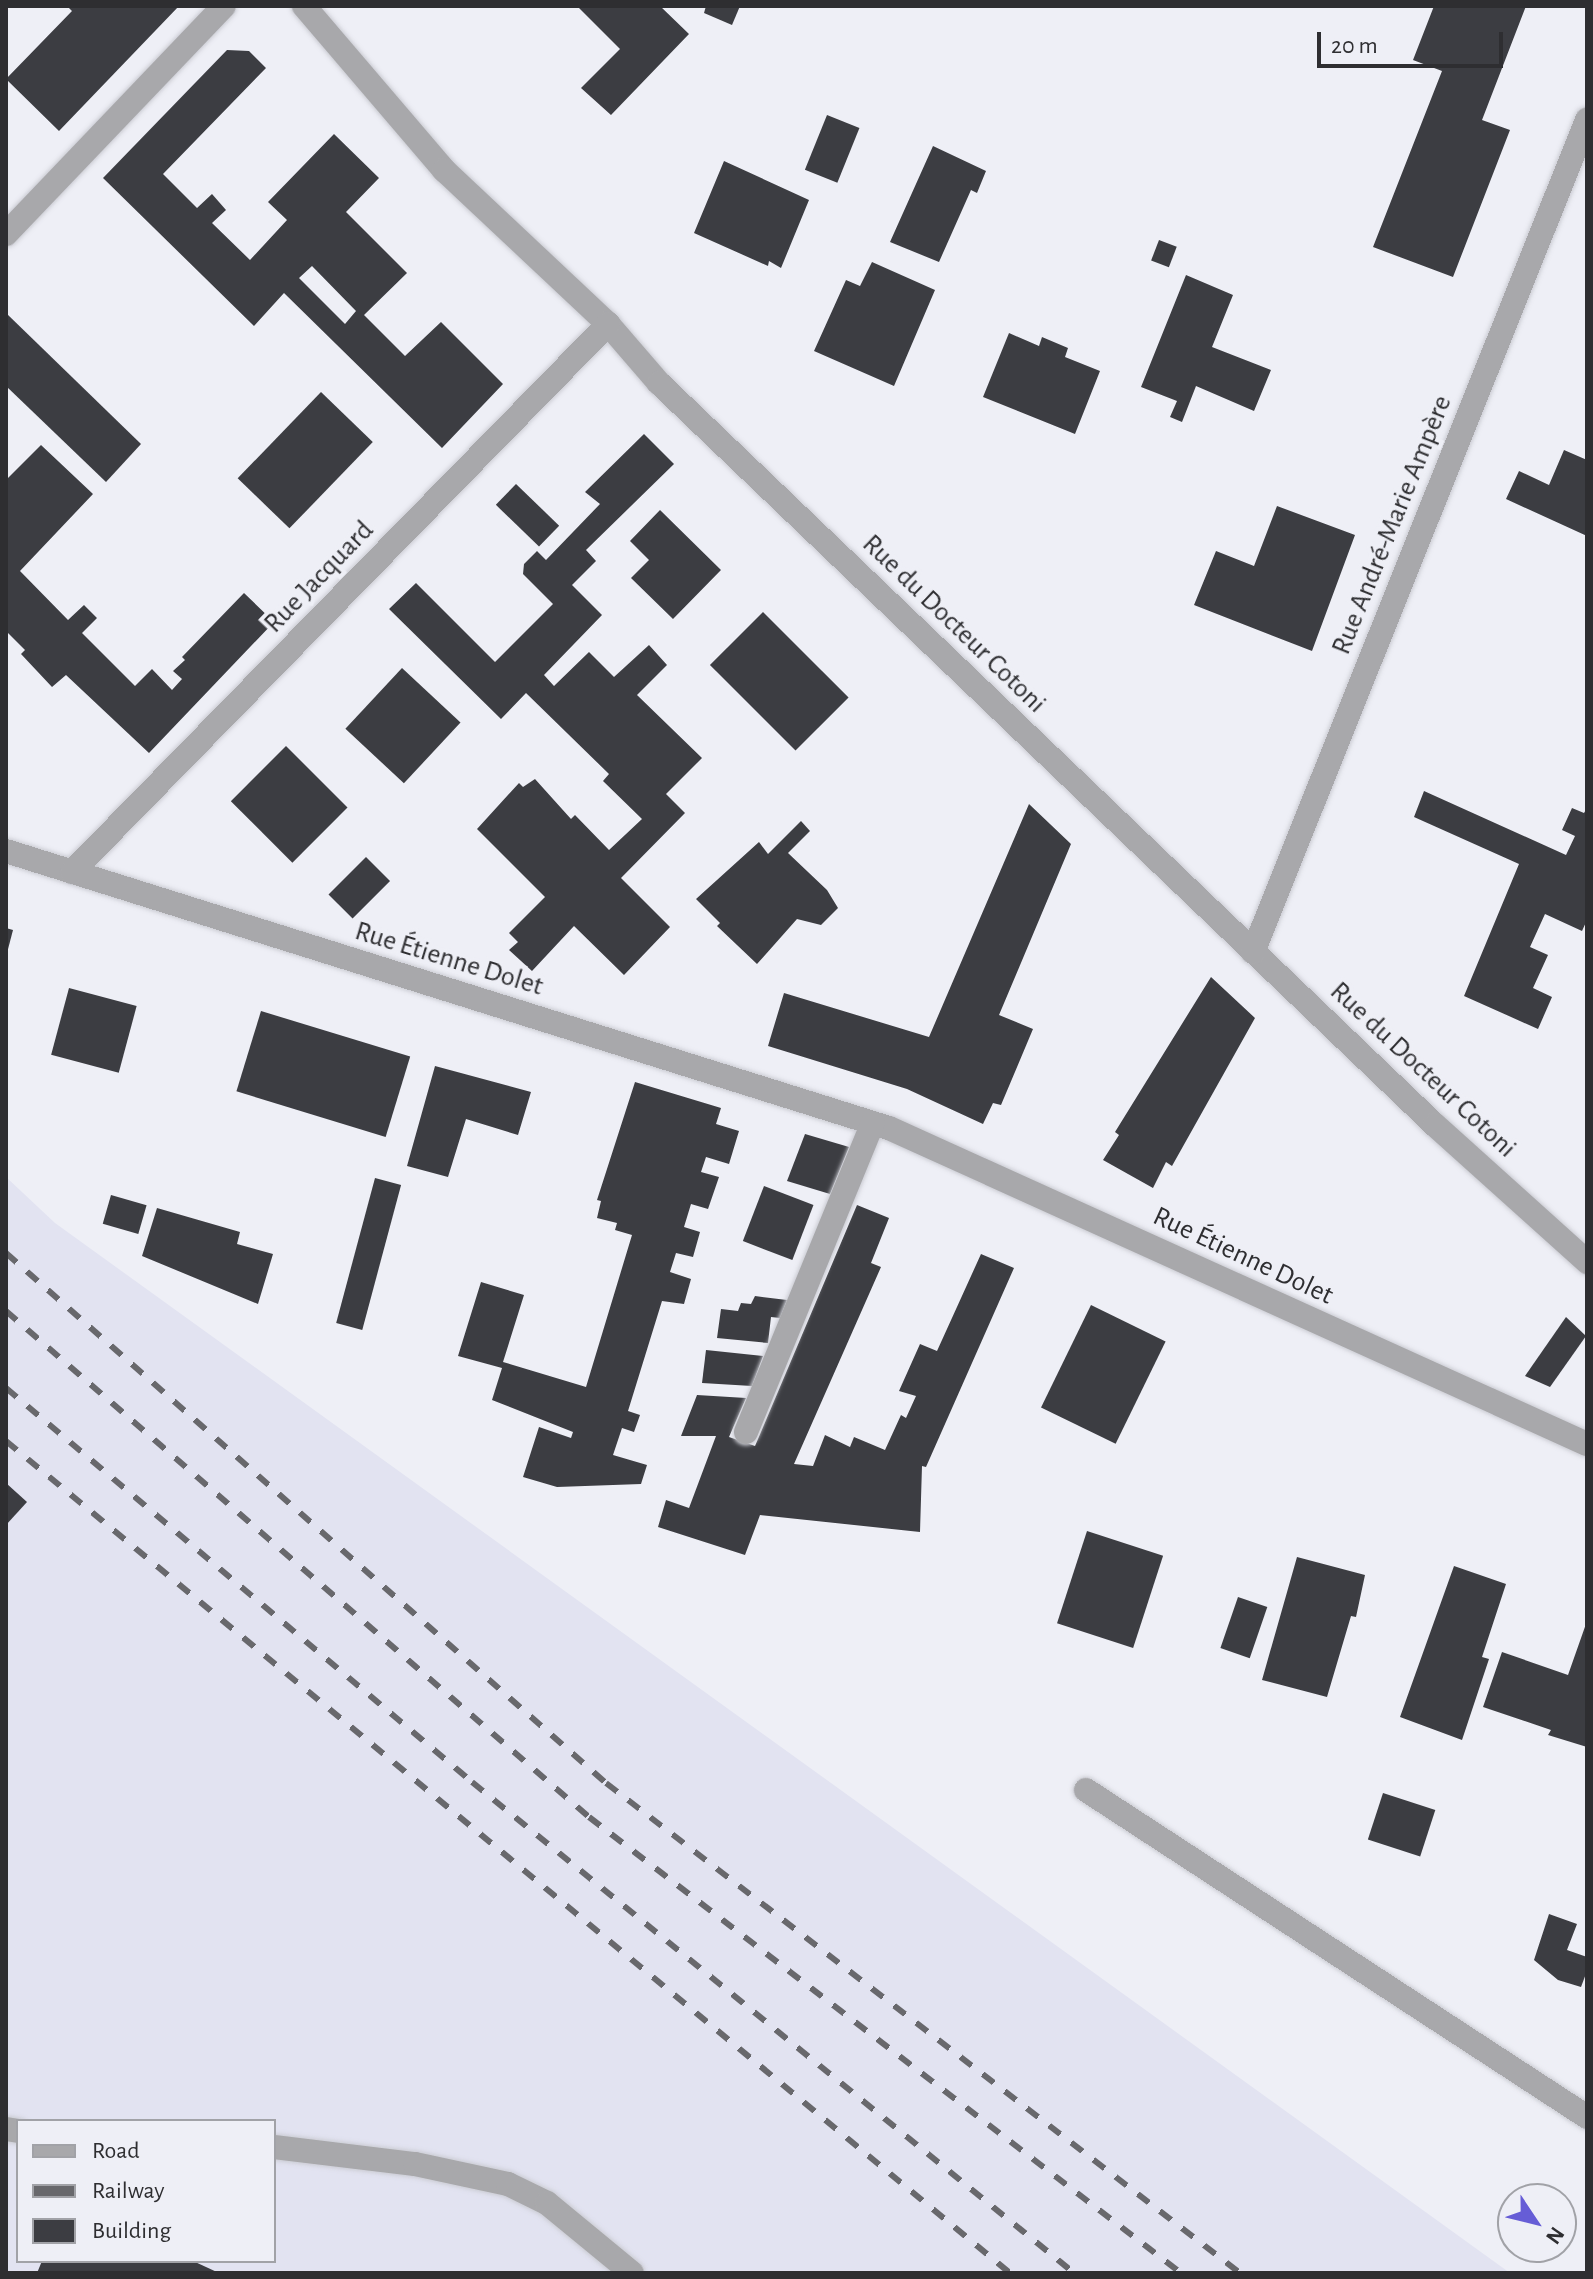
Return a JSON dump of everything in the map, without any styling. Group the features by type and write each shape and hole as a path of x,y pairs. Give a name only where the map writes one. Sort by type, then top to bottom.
{"street":[{"path":"6,234 224,6"},
{"name":"Rue du Docteur Cotoni","path":"304,6 444,170 608,324 659,383 1435,1125 1587,1262"},
{"name":"Rue André-Marie Ampère","path":"1253,952 1587,120"},
{"name":"Rue Jacquard","path":"72,872 608,324"},
{"name":"Rue Étienne Dolet","path":"6,851 873,1123 1587,1444"},
{"path":"746,1432 873,1123"},
{"path":"1086,1790 1587,2117"},
{"path":"276,2147 415,2164 508,2184 547,2203 632,2273"}],"shaded area":[{"path":"6,1177 55,1223 1510,2273 6,2273"}],"building":[{"path":"67,6 179,6 59,131 6,79 72,11"},
{"path":"577,6 660,6 689,34 611,115 581,88 620,49"},
{"path":"706,6 740,6 732,25 704,13"},
{"path":"1434,6 1526,6 1482,120 1510,130 1453,277 1373,247 1442,71 1413,60"},
{"path":"227,50 249,51 266,68 163,174 197,208 212,194 226,210 212,223 250,260 287,220 268,202 334,134 379,178 346,212 407,273 364,315 405,356 441,322 503,384 442,448 284,293 254,326 103,178","holes":["312,266 356,311 345,324 299,278"]},
{"path":"827,115 859,128 837,183 805,170"},
{"path":"933,146 986,171 977,193 971,190 939,262 890,242"},
{"path":"724,161 809,200 781,268 769,261 768,266 694,233"},
{"path":"1159,240 1177,247 1169,267 1151,261"},
{"path":"872,262 935,290 894,386 814,351 846,280 860,286"},
{"path":"1186,275 1233,295 1212,347 1271,370 1254,411 1196,386 1182,422 1170,417 1177,401 1141,387"},
{"path":"6,313 141,444 106,482 6,386"},
{"path":"1009,333 1039,346 1042,337 1068,348 1065,357 1100,371 1075,434 983,397"},
{"path":"321,392 373,442 289,528 238,478"},
{"path":"644,434 674,464 586,550 596,561 572,585 602,615 544,675 554,686 589,652 614,677 649,645 667,665 637,695 702,758 666,794 685,813 621,878 670,927 624,975 574,926 532,971 509,950 518,942 509,933 545,897 477,829 519,783 523,787 535,779 571,819 575,815 609,850 642,819 603,781 609,774 526,693 501,719 389,609 416,583 495,662 553,604 523,574 524,564 537,551 546,560 600,504 585,492"},
{"path":"41,445 93,494 20,571 68,620 84,605 97,618 82,633 135,686 152,669 172,690 182,679 173,671 185,660 182,657 244,593 274,622 149,753 66,675 52,687 21,654 25,650 6,631 6,480"},
{"path":"1564,450 1587,460 1587,536 1506,499 1519,471 1549,485"},
{"path":"516,484 559,526 539,547 496,505"},
{"path":"1277,506 1355,535 1312,651 1194,605 1216,551 1254,566"},
{"path":"660,510 721,570 673,619 631,578 649,560 630,541"},
{"path":"763,612 849,698 796,751 710,665"},
{"path":"402,668 461,723 404,783 345,729"},
{"path":"286,746 348,808 292,863 231,801"},
{"path":"1424,791 1566,855 1575,836 1562,830 1572,808 1584,813 1587,808 1587,920 1582,931 1545,914 1530,947 1548,955 1533,988 1552,997 1538,1029 1464,996 1519,864 1414,817"},
{"path":"1029,804 1071,844 999,1015 1033,1029 1001,1105 993,1103 983,1124 907,1089 768,1046 784,993 929,1037"},
{"path":"801,821 810,831 788,853 827,890 838,908 821,925 797,919 757,964 717,926 720,923 696,899 759,842 768,854"},
{"path":"366,857 390,881 353,919 329,894"},
{"path":"6,928 13,930 7,953 6,953"},
{"path":"1211,977 1255,1018 1172,1166 1166,1162 1153,1188 1103,1160 1119,1135 1115,1132"},
{"path":"69,988 137,1006 119,1073 51,1055"},
{"path":"261,1011 410,1057 386,1137 236,1091"},
{"path":"435,1066 531,1092 518,1135 466,1119 448,1177 407,1166"},
{"path":"635,1082 721,1108 716,1124 739,1131 729,1164 706,1157 701,1172 719,1177 708,1209 691,1204 684,1227 700,1232 693,1257 676,1253 670,1272 691,1279 684,1304 662,1301 628,1411 640,1415 634,1432 622,1428 613,1455 647,1465 641,1484 557,1487 523,1477 539,1427 571,1438 573,1432 492,1400 502,1368 458,1356 481,1282 524,1295 503,1362 586,1387 632,1235 615,1230 617,1223 597,1218 601,1201 597,1200"},
{"path":"805,1134 849,1147 830,1194 787,1181"},
{"path":"375,1178 401,1185 362,1330 336,1323"},
{"path":"764,1186 813,1205 792,1260 743,1241"},
{"path":"111,1195 147,1205 138,1234 103,1224"},
{"path":"857,1205 889,1218 871,1263 881,1267 794,1464 813,1466 825,1435 850,1447 854,1437 885,1450 901,1415 906,1418 916,1396 899,1391 920,1344 937,1351 981,1254 1014,1268 926,1467 922,1466 920,1532 760,1515 745,1555 658,1527 666,1500 689,1508 716,1436 681,1436 697,1395 746,1398 729,1437 755,1446"},
{"path":"157,1208 240,1232 237,1244 273,1254 258,1304 142,1256"},
{"path":"755,1296 787,1300 780,1318 771,1317 768,1343 717,1338 721,1309 738,1311 741,1303 751,1304"},
{"path":"1091,1305 1166,1341 1116,1444 1041,1407"},
{"path":"1566,1317 1586,1336 1550,1387 1525,1376"},
{"path":"706,1350 763,1356 752,1386 702,1383"},
{"path":"6,1483 27,1502 6,1525"},
{"path":"1087,1531 1163,1556 1133,1648 1057,1623"},
{"path":"1297,1557 1365,1575 1356,1617 1351,1616 1327,1697 1262,1680"},
{"path":"1454,1566 1506,1584 1482,1657 1489,1659 1462,1740 1400,1717"},
{"path":"1238,1597 1267,1607 1250,1658 1220,1648"},
{"path":"1587,1621 1587,1747 1548,1735 1551,1730 1483,1707 1502,1652 1568,1675"},
{"path":"1383,1793 1435,1810 1420,1857 1368,1840"},
{"path":"1549,1914 1577,1924 1567,1950 1587,1957 1587,1971 1581,1987 1558,1980 1534,1960"},
{"path":"41,2263 197,2263 219,2273 37,2273"}],"railway":[{"path":"6,1253 606,1783 1240,2273"},
{"path":"6,1311 589,1817 1181,2273"},
{"path":"6,1388 472,1782 1074,2273"},
{"path":"6,1441 1010,2273"}]}
